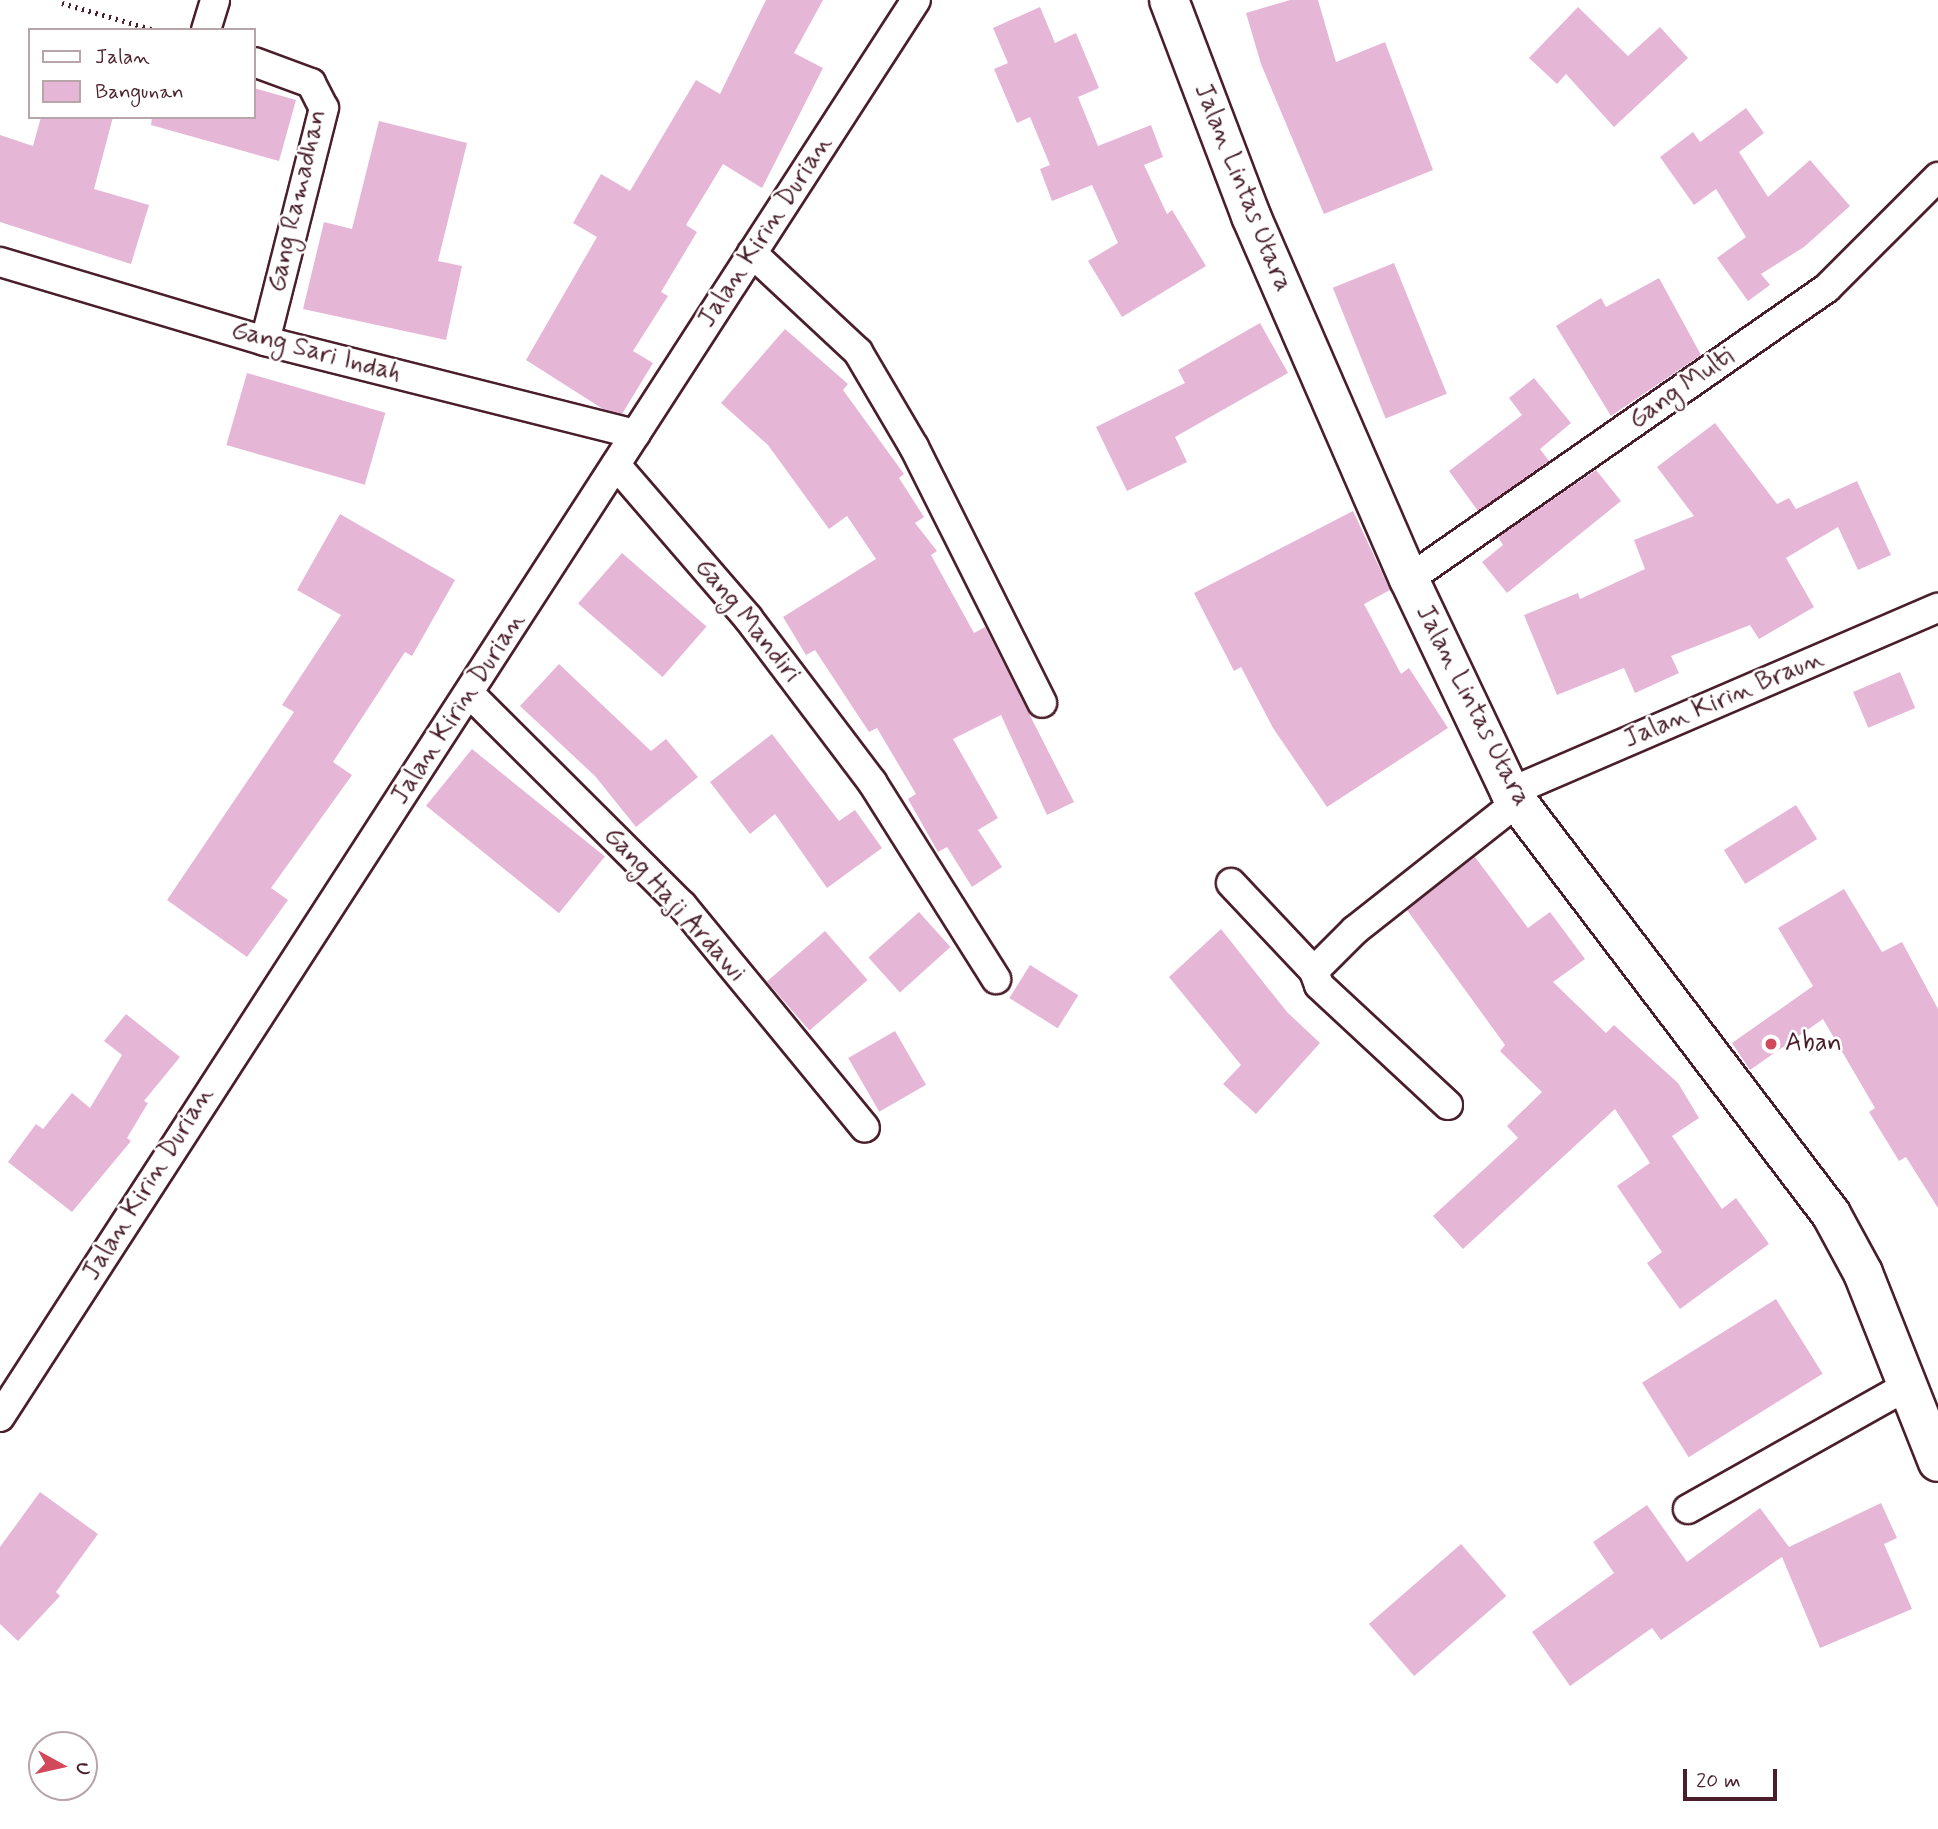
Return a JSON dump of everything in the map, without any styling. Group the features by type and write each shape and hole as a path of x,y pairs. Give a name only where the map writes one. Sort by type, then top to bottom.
{"highway":[{"name":"Jalan Lintas Utara","path":"1169,0 1251,216 1409,579 1513,797 1831,1214 1863,1273 1938,1462"}],"street":[{"path":"207,28 215,0"},
{"name":"Jalan Kirin Durian","path":"0,1417 260,1009 470,694 916,0"},
{"name":"Gang Ramadhan","path":"256,63 311,83 324,108 265,341"},
{"name":"Gang Multi","path":"1409,579 1827,288 1938,177"},
{"path":"752,253 858,352 914,447 1042,703"},
{"name":"Gang Sari Indah","path":"0,262 265,341 635,435"},
{"name":"Gang Mandiri","path":"616,465 748,618 872,782 996,979"},
{"name":"Jalan Kirin Braun","path":"1314,971 1513,797 1938,608"},
{"name":"Gang Haji Ardawi","path":"470,694 682,905 865,1128"},
{"path":"1231,883 1314,971 1319,985 1448,1105"},
{"path":"1688,1509 1907,1387"}],"path":[{"path":"62,3 148,28"}],"building":[{"path":"766,0 823,0 794,53 823,68 762,188 723,164 686,225 697,232 661,292 668,296 633,351 653,363 622,414 603,409 526,360 597,237 573,223 601,174 630,191 696,80 720,94"},
{"path":"1290,0 1318,0 1336,62 1385,42 1433,170 1324,214 1261,64 1246,13"},
{"path":"1040,7 1055,43 1076,33 1099,88 1078,97 1098,146 1151,125 1163,157 1144,165 1167,214 1172,210 1206,266 1122,317 1088,261 1118,243 1092,185 1052,201 1040,169 1050,165 1030,117 1017,123 994,69 1008,63 993,28"},
{"path":"1578,7 1628,56 1660,27 1688,58 1614,127 1566,74 1557,84 1529,58"},
{"path":"256,89 296,100 279,161 151,125 152,119 256,119"},
{"path":"1746,108 1764,133 1739,152 1768,197 1810,160 1850,206 1804,247 1761,274 1770,285 1748,301 1717,258 1746,237 1716,189 1694,205 1660,157 1693,132 1700,142"},
{"path":"40,119 112,119 94,189 149,205 131,264 0,222 0,135 33,146"},
{"path":"379,121 467,143 438,261 462,266 446,340 303,309 324,222 352,229"},
{"path":"1394,263 1447,394 1386,418 1333,288"},
{"path":"1659,278 1701,355 1611,416 1556,326 1601,298 1606,307"},
{"path":"1260,323 1288,373 1175,437 1187,462 1127,491 1096,427 1185,383 1178,370"},
{"path":"785,329 848,384 843,390 904,474 899,478 924,517 915,523 937,551 931,555 974,633 985,627 1074,802 1047,815 1001,715 953,739 998,818 978,830 1002,867 972,887 947,847 938,852 908,799 916,794 877,728 869,732 815,650 806,655 783,617 876,559 847,516 829,529 768,445 721,403"},
{"path":"247,373 385,413 365,485 226,445"},
{"path":"1534,378 1571,423 1540,449 1549,461 1478,511 1449,471 1522,415 1509,398"},
{"path":"1715,423 1777,504 1789,498 1796,509 1857,481 1891,555 1858,570 1838,527 1786,558 1814,607 1759,639 1750,625 1671,656 1679,673 1635,693 1624,668 1557,695 1524,615 1578,593 1580,599 1645,569 1634,540 1694,516 1657,467"},
{"path":"1596,470 1621,501 1507,593 1482,562 1503,545 1498,537"},
{"path":"1353,511 1390,590 1364,604 1401,674 1409,668 1448,728 1327,807 1273,728 1241,667 1234,671 1194,593"},
{"path":"340,514 455,580 412,656 405,652 333,762 352,775 271,888 288,900 247,957 167,900 294,712 282,705 341,615 297,590"},
{"path":"622,553 707,626 663,677 578,604"},
{"path":"559,664 651,751 666,739 698,777 636,827 595,776 520,706"},
{"path":"1900,672 1915,708 1868,728 1853,692"},
{"path":"772,734 839,821 855,810 882,848 827,888 775,814 750,834 710,782"},
{"path":"472,749 605,857 559,913 426,806"},
{"path":"1796,805 1817,839 1745,884 1724,850"},
{"path":"1475,857 1528,928 1550,912 1585,959 1553,982 1606,1033 1614,1025 1678,1083 1699,1118 1672,1136 1722,1209 1736,1198 1769,1244 1680,1309 1647,1263 1662,1252 1617,1186 1650,1163 1615,1109 1463,1249 1433,1216 1518,1138 1507,1126 1542,1092 1500,1051 1505,1045 1407,910"},
{"path":"1844,889 1882,952 1902,942 1938,1009 1938,1208 1906,1157 1899,1161 1869,1112 1875,1108 1823,1019 1750,1070 1732,1043 1813,986 1778,928"},
{"path":"919,912 950,947 900,992 868,958"},
{"path":"1221,929 1287,1012 1320,1043 1256,1114 1223,1084 1241,1065 1169,977"},
{"path":"825,931 868,980 810,1031 767,982"},
{"path":"1030,965 1078,995 1058,1028 1009,998"},
{"path":"126,1014 180,1057 144,1101 148,1103 127,1138 131,1141 72,1212 8,1162 36,1124 43,1129 72,1093 90,1108 122,1055 104,1041"},
{"path":"895,1031 926,1085 879,1112 848,1058"},
{"path":"1776,1299 1823,1374 1689,1457 1642,1383"},
{"path":"40,1492 98,1534 56,1592 60,1596 18,1641 0,1624 0,1547"},
{"path":"1881,1503 1897,1538 1884,1544 1912,1609 1820,1648 1782,1557 1661,1640 1652,1628 1570,1686 1532,1632 1614,1573 1593,1542 1647,1505 1687,1562 1760,1508 1789,1547"},
{"path":"1461,1544 1506,1596 1414,1676 1369,1624"}],"place":[{"name":"Aban","path":"1771,1044"}]}
